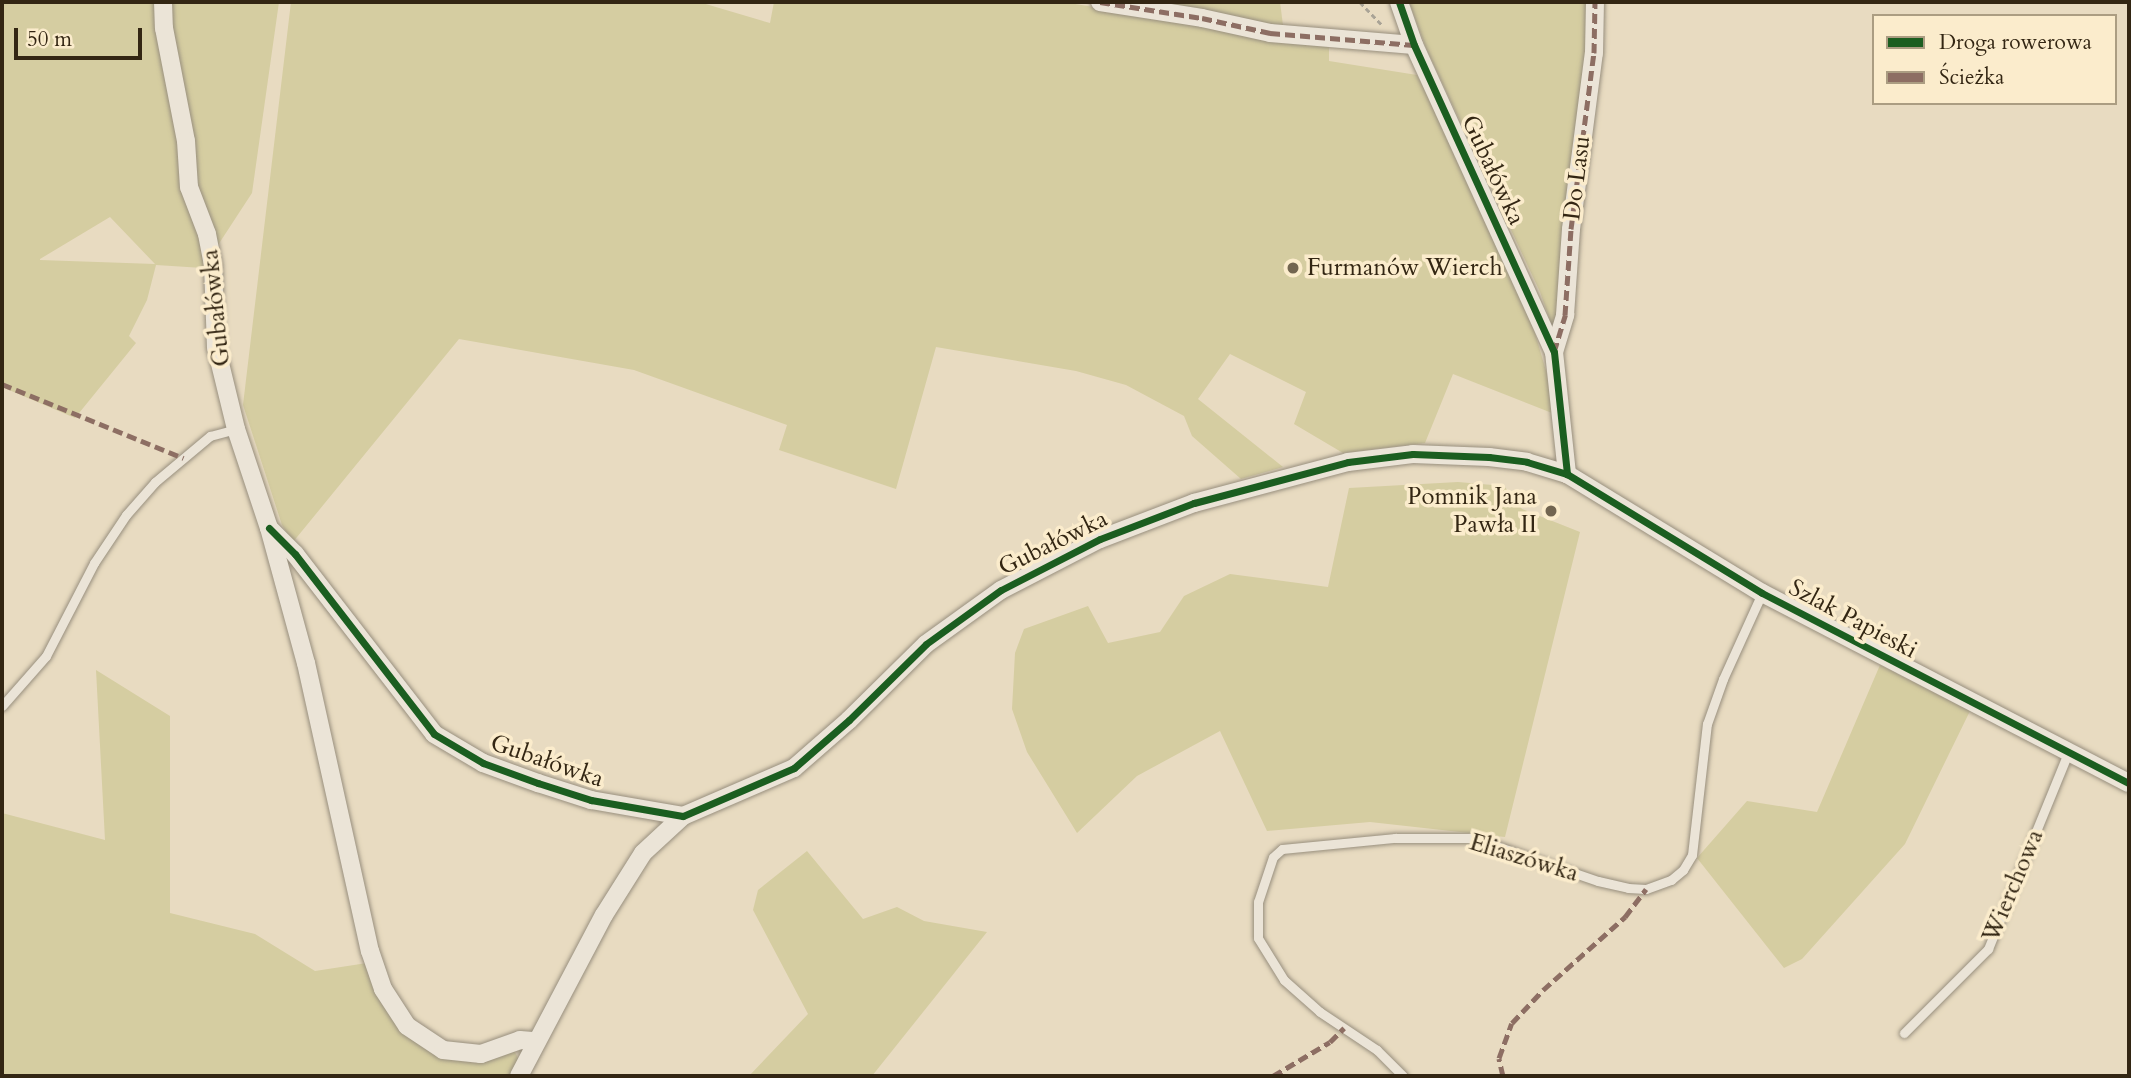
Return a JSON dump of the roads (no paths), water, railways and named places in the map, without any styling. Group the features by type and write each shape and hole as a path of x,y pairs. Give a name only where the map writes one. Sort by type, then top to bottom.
{"street":[{"name":"Gubałówka","path":"163,2 164,27 186,141 189,187 207,234 213,265 216,347 236,429 269,528 309,676 370,951 383,989 407,1026 443,1050 481,1054 520,1041 536,1041"},
{"path":"1100,2 1202,18 1270,33 1414,45"},
{"name":"Gubałówka","path":"269,528 295,554 434,734 483,762 538,783 592,800 683,816 794,768 849,720 926,644 1001,590 1100,539 1194,503 1310,470 1379,456 1413,454 1489,457 1527,462 1567,474 1554,352 1414,45 1399,2"},
{"name":"Do Lasu","path":"1554,352 1565,316 1574,202 1594,53 1595,2"},
{"name":"Szlak Papieski","path":"1567,474 1762,593 2129,783"},
{"path":"519,1076 604,915 643,853 683,816"}],"lane":[{"path":"2,706 46,656 94,563 126,515 156,482 210,436 236,429"},
{"name":"Eliaszówka","path":"1403,1076 1377,1050 1320,1012 1284,980 1258,939 1258,902 1273,857 1282,849 1395,838 1473,838 1598,881 1628,888 1646,889 1671,880 1683,870 1692,855 1707,724 1723,679 1762,593"},
{"name":"Wierchowa","path":"1904,1033 1988,949 2068,753"}],"place":[{"name":"Furmanów Wierch","path":"1293,268"},
{"name":"Pomnik Jana Pawła II","path":"1551,511"}]}
